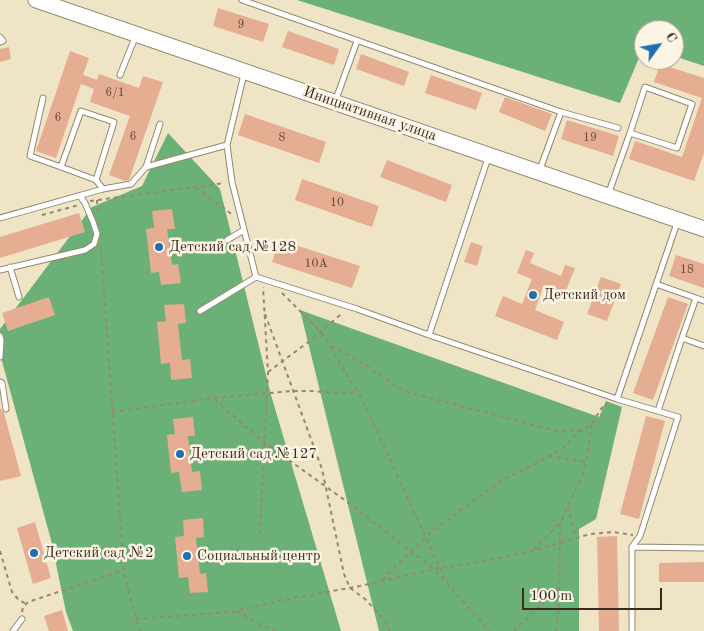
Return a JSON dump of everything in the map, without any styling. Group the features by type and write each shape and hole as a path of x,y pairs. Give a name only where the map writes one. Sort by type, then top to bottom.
{"main road":[{"name":"Инициативная улица","path":"36,0 704,229"}],"lane":[{"path":"242,0 561,112 618,128"},
{"path":"120,75 136,34"},
{"path":"0,37 3,41 0,42"},
{"path":"335,102 357,41"},
{"path":"244,72 227,145 232,182 256,277"},
{"path":"608,196 645,87 692,104 677,148 630,133"},
{"path":"43,98 30,156 96,180 103,189"},
{"path":"62,167 81,112 114,122 96,180"},
{"path":"539,172 561,112"},
{"path":"0,218 103,189 131,184 146,167 160,124"},
{"path":"146,167 227,145"},
{"path":"429,335 489,155"},
{"path":"0,270 85,250 94,244 97,234 94,222 80,196"},
{"path":"615,398 678,220"},
{"path":"227,240 244,230"},
{"path":"10,267 19,297"},
{"path":"200,312 256,277 678,418 640,536 632,547 632,631"},
{"path":"656,284 704,301"},
{"path":"658,411 696,298"},
{"path":"0,336 0,357"},
{"path":"682,338 704,346"},
{"path":"0,382 2,382 6,409"},
{"path":"632,547 704,548"},
{"path":"13,631 22,619"}],"path":[{"path":"98,219 97,200 133,197 232,182"},
{"path":"196,187 242,222"},
{"path":"101,248 124,570 140,631"},
{"path":"260,535 268,372 263,279"},
{"path":"269,281 321,332 358,392 445,580"},
{"path":"268,372 282,363 340,315 342,305"},
{"path":"265,314 322,469 344,574 350,588 365,599 383,618 390,631"},
{"path":"329,345 364,364 394,385 411,393 556,431 583,430"},
{"path":"112,412 213,398 266,393 292,391 358,392"},
{"path":"213,398 265,443 434,569 490,631"},
{"path":"533,550 560,523 586,462 592,424 600,410 615,398"},
{"path":"382,580 425,535 504,479 562,449 592,424"},
{"path":"549,456 586,462"},
{"path":"568,506 576,538"},
{"path":"556,631 559,606 560,523"},
{"path":"136,619 237,611 434,569 481,562 590,534 613,532 640,536"},
{"path":"0,551 12,592 26,604"},
{"path":"22,619 23,607 28,602 124,570"},
{"path":"514,631 559,588"},
{"path":"237,611 275,631"}],"green space":[{"path":"297,0 704,0 704,66 684,59 684,20 634,20 634,70 620,103"},
{"path":"168,133 220,189 271,395 341,631 73,631 66,612 51,540 0,354 0,329 92,207 142,186"},
{"path":"300,310 599,417 606,401 622,407 596,519 579,529 579,631 379,631"}],"building":[{"path":"218,8 269,24 263,42 213,26"},
{"path":"288,31 339,49 334,65 282,47"},
{"path":"9,47 11,59 0,62 0,49"},
{"path":"70,51 89,58 83,75 97,80 99,74 139,88 143,76 163,82 129,180 125,181 109,175 130,116 90,102 94,89 81,84 56,158 36,151"},
{"path":"361,54 409,72 404,86 356,69"},
{"path":"658,70 679,70 704,78 704,153 694,181 629,159 635,141 682,157 702,98 654,82"},
{"path":"431,75 482,93 476,110 425,93"},
{"path":"505,97 552,114 545,131 499,112"},
{"path":"245,114 326,142 319,163 238,135"},
{"path":"567,120 619,136 613,156 561,139"},
{"path":"387,160 452,185 446,202 380,177"},
{"path":"302,179 379,206 372,227 295,200"},
{"name":"Детский сад №128","path":"172,209 175,229 167,229 172,265 178,264 181,283 161,285 159,272 151,273 146,229 154,228 152,211"},
{"path":"79,213 85,232 0,258 0,237"},
{"path":"280,240 360,266 352,288 272,262"},
{"path":"471,242 483,246 477,266 464,262"},
{"name":"Детский дом","path":"526,250 534,253 530,263 561,276 565,265 575,268 565,293 544,285 535,310 564,322 557,340 495,316 503,296 522,304 532,279 517,273"},
{"path":"676,255 704,264 704,288 669,276"},
{"path":"601,277 621,284 607,321 587,314"},
{"path":"49,297 55,315 8,331 2,313"},
{"path":"668,297 688,304 653,400 633,393"},
{"path":"184,304 186,323 178,324 182,360 190,359 192,378 171,380 170,363 161,364 157,322 166,321 164,305"},
{"path":"0,408 4,413 21,476 0,481"},
{"path":"646,416 665,421 639,519 620,514"},
{"name":"Детский сад №127","path":"193,417 195,436 188,436 192,472 200,471 202,490 182,492 179,472 171,473 167,435 175,434 173,419"},
{"name":"Социальный центр","path":"203,518 204,537 196,538 200,574 206,573 208,592 190,593 188,577 179,578 175,537 184,536 183,520"},
{"name":"Детский сад №2","path":"35,522 51,578 33,584 17,528"},
{"path":"617,536 619,631 599,631 597,537"},
{"path":"704,562 704,582 659,582 659,563"},
{"path":"62,610 68,631 49,631 44,616"}],"place":[{"name":"Детский сад №128","path":"159,247"},
{"name":"Детский дом","path":"533,295"},
{"name":"Детский сад №127","path":"180,454"},
{"name":"Детский сад №2","path":"34,553"},
{"name":"Социальный центр","path":"187,556"}]}
